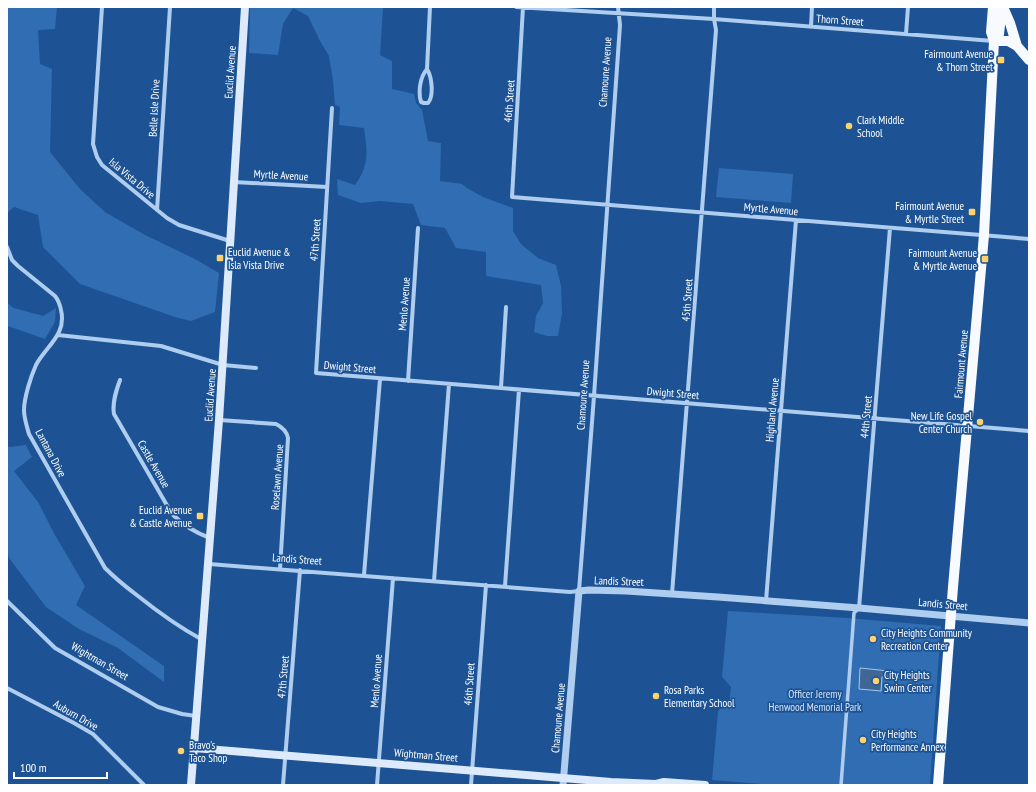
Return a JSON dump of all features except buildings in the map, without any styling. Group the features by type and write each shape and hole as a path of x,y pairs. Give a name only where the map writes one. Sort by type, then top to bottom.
{"main road":[{"name":"Euclid Avenue","path":"191,785 223,365 245,7"},
{"name":"Fairmount Avenue","path":"993,7 990,32 994,41"},
{"name":"Fairmount Avenue","path":"938,785 984,235 994,41 998,34 1002,7"},
{"path":"1002,7 1010,23 1017,46"},
{"path":"994,41 1008,41 1017,46 1029,60"},
{"name":"Wightman Street","path":"194,748 472,770 564,781 657,785 664,782 705,785"}],"street":[{"name":"Isla Vista Drive","path":"102,7 93,144 97,157 102,165 167,218 180,225 230,241"},
{"name":"Belle Isle Drive","path":"157,210 170,7"},
{"path":"427,69 430,73 432,87 430,100 428,103 424,104 420,99 421,84 424,73 427,69 430,7"},
{"name":"Thorn Street","path":"516,7 714,19 994,41"},
{"name":"46th Street","path":"512,197 523,7"},
{"name":"Chamoune Avenue","path":"564,781 594,396 620,25 618,7"},
{"name":"45th Street","path":"672,594 716,30 714,7"},
{"path":"811,27 812,7"},
{"path":"906,34 908,7"},
{"name":"47th Street","path":"316,373 332,108"},
{"name":"Myrtle Avenue","path":"234,182 327,187"},
{"name":"Myrtle Avenue","path":"512,197 1029,239"},
{"name":"Highland Avenue","path":"766,601 796,220"},
{"name":"Menlo Avenue","path":"408,381 418,228"},
{"name":"44th Street","path":"859,608 890,228"},
{"name":"Lantana Drive","path":"7,246 12,260 55,296 59,302 63,318 58,335 36,365 26,395 24,411 29,434 105,568 114,578 153,608 201,639"},
{"path":"501,388 506,307"},
{"path":"58,335 161,346 223,365 256,368"},
{"name":"Dwight Street","path":"316,373 1029,431"},
{"path":"364,575 380,379"},
{"name":"Castle Avenue","path":"120,380 115,394 114,414 172,514 201,534 210,538"},
{"path":"434,581 449,384"},
{"path":"505,586 519,390"},
{"name":"Roselawn Avenue","path":"219,420 276,424 280,426 287,434 288,446 280,569"},
{"name":"Landis Street","path":"209,564 570,592 589,590 672,594 1029,623"},
{"name":"47th Street","path":"283,785 300,570"},
{"name":"Menlo Avenue","path":"377,785 393,578"},
{"name":"46th Street","path":"470,785 486,585"},
{"name":"Wightman Street","path":"7,601 55,648 158,707 182,714 196,716"},
{"path":"841,785 854,613 859,608"},
{"name":"Auburn Drive","path":"7,688 94,734 144,785"}],"green space":[{"path":"7,7 57,7 55,29 38,30 40,64 52,69 50,152 80,189 105,212 145,235 193,258 219,273 215,312 191,321 175,317 80,284 43,247 38,215 14,207 7,213"},
{"path":"250,7 383,8 380,55 392,61 392,89 414,94 416,103 422,110 428,141 441,143 440,181 462,184 483,197 513,208 513,231 521,244 538,258 556,265 561,286 562,313 558,336 547,336 534,332 536,316 543,303 541,285 486,276 486,252 456,248 445,228 421,225 413,204 380,201 361,203 338,195 337,179 355,185 363,171 366,158 364,128 339,125 340,107 335,105 329,56 308,16 293,8 283,24 278,55 249,53"},
{"path":"719,168 793,174 791,203 716,197"},
{"path":"7,303 14,308 43,316 56,308 55,322 45,339 8,326 7,328"},
{"path":"7,445 9,447 26,445 32,457 14,471 38,502 55,535 85,586 76,605 164,666 164,682 118,648 79,629 46,607 9,558 7,551"},
{"name":"Officer Jeremy Henwood Memorial Park","path":"728,611 847,618 941,626 930,785 773,785 712,780 718,712 722,706 729,706 731,687 722,677"}],"shaded area":[{"path":"860,668 889,671 888,677 882,677 881,691 859,689"}],"place":[{"name":"Fairmount Avenue & Thorn Street","path":"1001,60"},
{"name":"Clark Middle School","path":"849,126"},
{"name":"Fairmount Avenue & Myrtle Street","path":"972,212"},
{"name":"Euclid Avenue & Isla Vista Drive","path":"220,258"},
{"name":"Fairmount Avenue & Myrtle Avenue","path":"985,259"},
{"name":"New Life Gospel Center Church","path":"980,422"},
{"name":"Euclid Avenue & Castle Avenue","path":"200,516"},
{"name":"City Heights Community Recreation Center","path":"873,639"},
{"name":"City Heights Swim Center","path":"876,681"},
{"name":"Rosa Parks Elementary School","path":"656,696"},
{"name":"City Heights Performance Annex","path":"863,740"},
{"name":"Bravo's Taco Shop","path":"181,751"}]}
